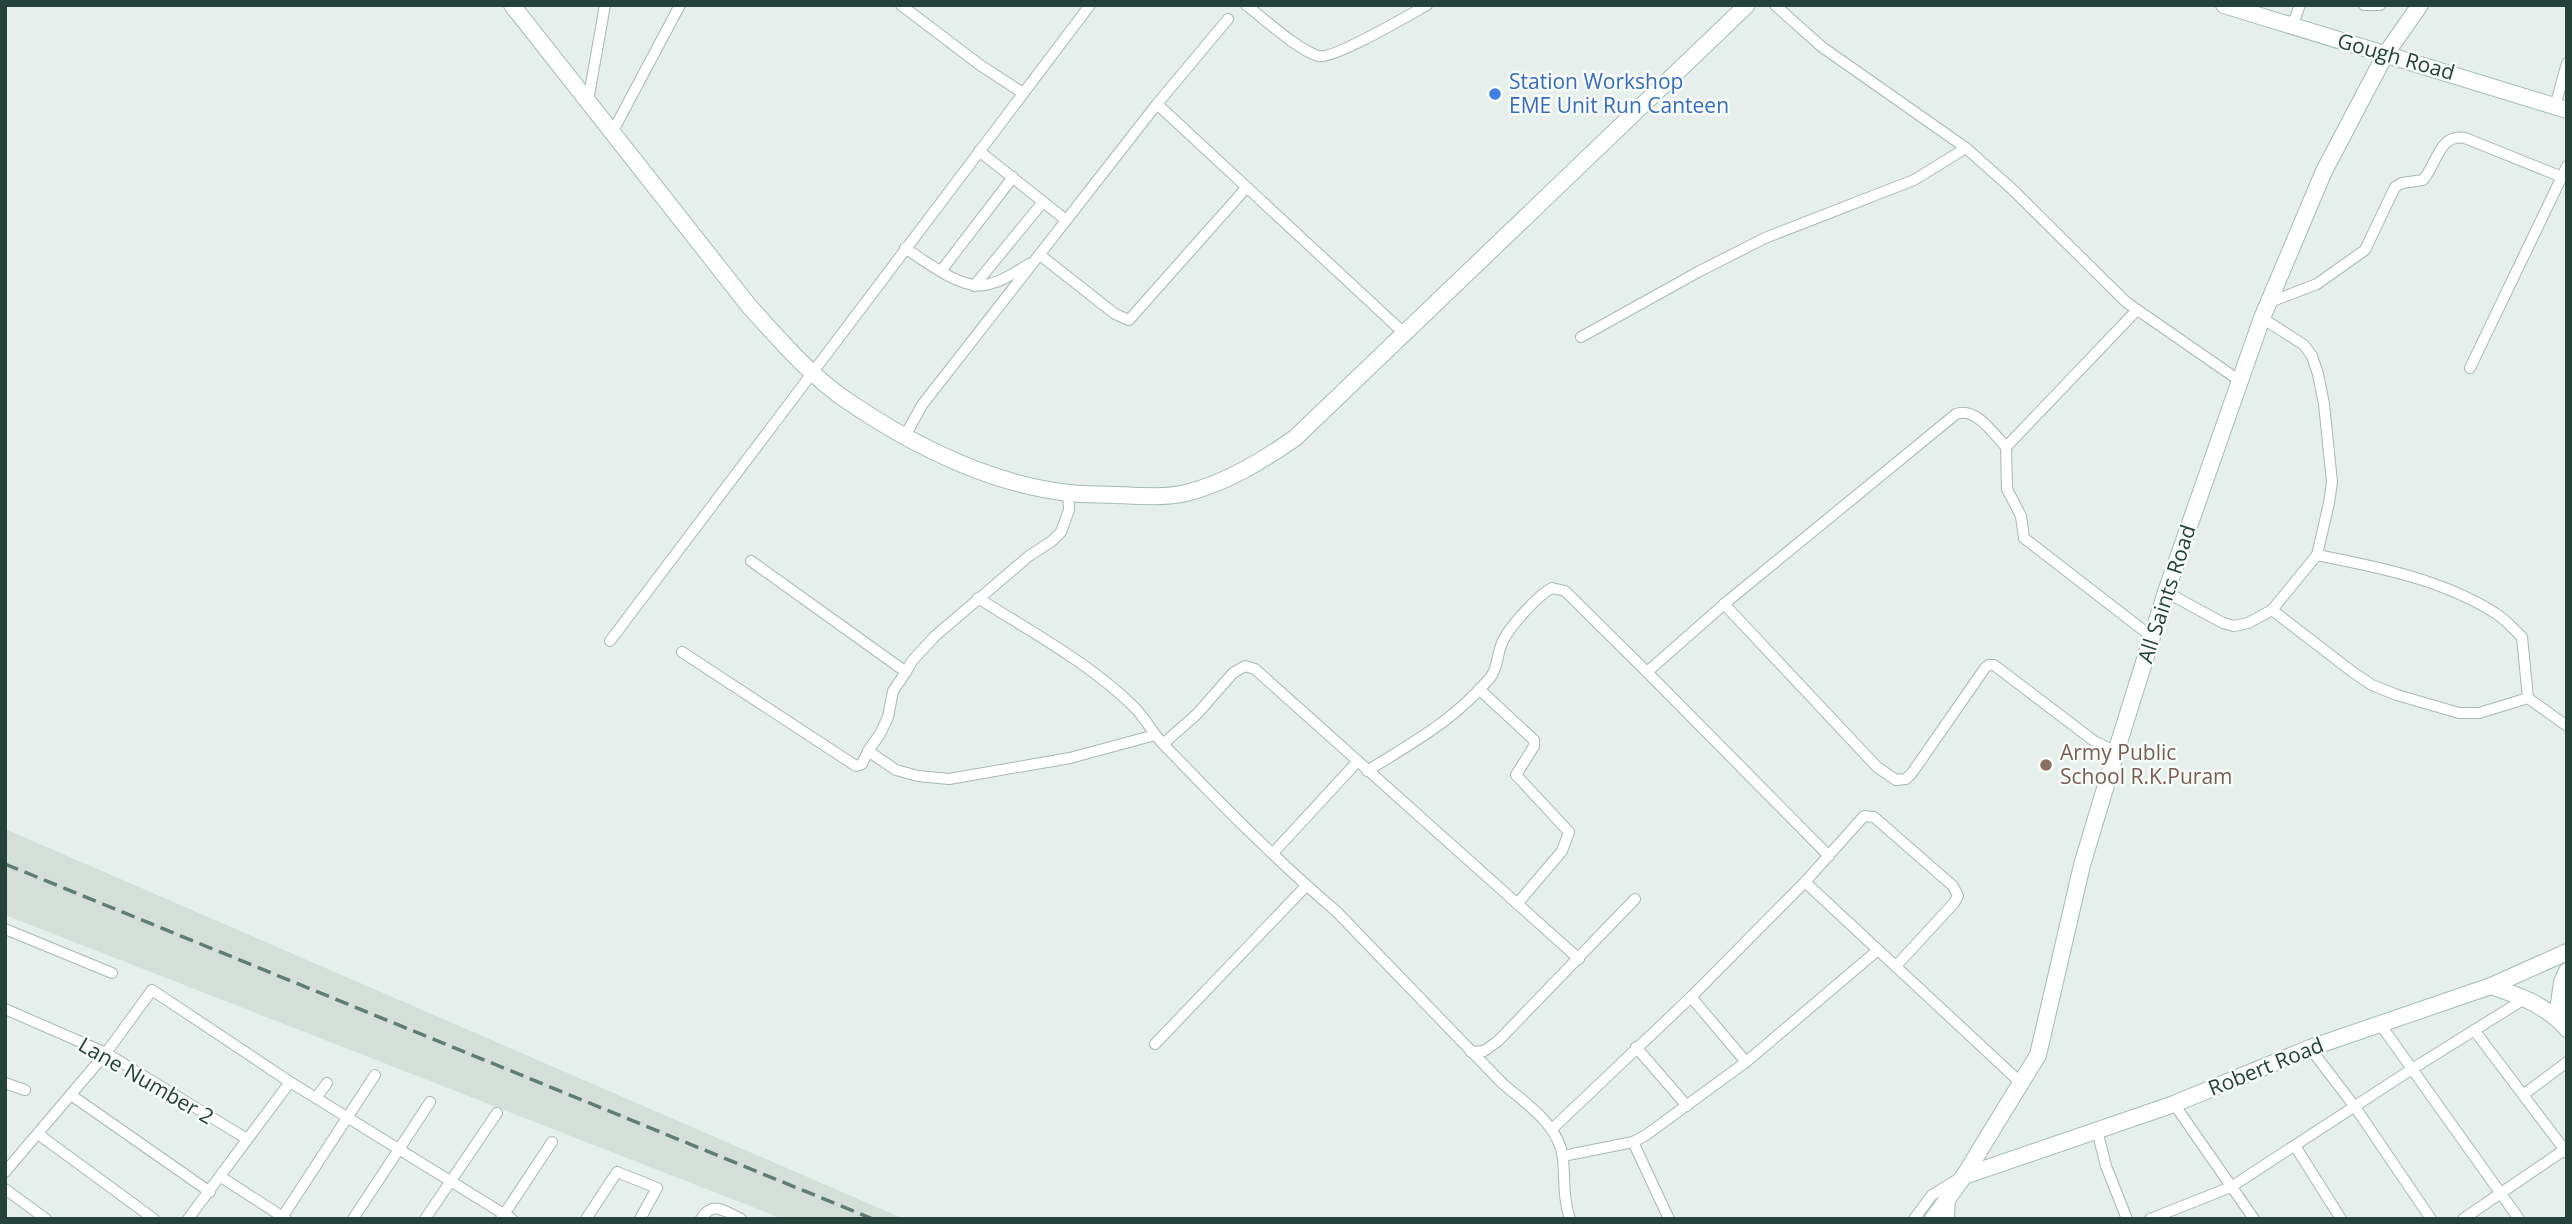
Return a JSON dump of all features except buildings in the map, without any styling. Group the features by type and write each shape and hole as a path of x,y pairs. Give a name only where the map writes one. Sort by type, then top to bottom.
{"street":[{"path":"512,5 749,306 787,349 847,401 905,436 969,468 1068,493 1143,496 1185,493 1258,464 1295,438 1747,5"},
{"path":"588,101 605,5"},
{"path":"613,131 680,5"},
{"path":"901,5 980,65 1023,93"},
{"path":"610,641 1090,5"},
{"path":"1246,5 1307,51 1322,57 1340,52 1427,5"},
{"path":"1775,5 1822,47 1966,148 2137,310 2240,381"},
{"name":"Gough Road","path":"2224,5 2561,108"},
{"path":"2292,26 2300,5"},
{"path":"2364,5 2380,5"},
{"name":"All Saints Road","path":"1940,1217 1950,1193 1964,1176 2038,1055 2082,864 2116,752 2166,592 2262,318 2324,171 2385,55 2420,5"},
{"path":"905,436 922,405 1157,104 1227,19"},
{"path":"2561,108 2567,63"},
{"path":"1157,104 1405,334"},
{"path":"2270,302 2317,284 2365,250 2395,187 2402,183 2423,180 2432,170 2449,138 2465,138 2562,177"},
{"path":"1581,337 1765,238 1914,180 1966,148"},
{"path":"979,151 1066,220"},
{"path":"2470,368 2567,166"},
{"path":"941,271 1013,177"},
{"path":"1037,258 1115,314 1129,320 1247,187"},
{"path":"974,286 1043,202"},
{"path":"905,248 941,271 974,286 987,285 1004,278 1037,258"},
{"path":"2137,310 2006,447 2007,489 2021,516 2024,538 2152,637"},
{"path":"2166,592 2206,616 2234,626 2248,623 2272,610 2317,555 2332,482 2318,374 2312,355 2304,345 2262,318"},
{"path":"1647,672 1724,604 1955,414 1964,411 1971,414 2006,447"},
{"path":"682,652 849,764 862,764 888,717 893,691 912,661 935,636 978,598 1061,532 1069,510 1068,493"},
{"path":"2317,555 2382,568 2446,589 2500,616 2522,637 2528,698 2567,726"},
{"path":"751,561 906,672"},
{"path":"1367,771 1430,733 1456,713 1493,674 1502,641 1539,595 1552,588 1565,591 1829,856"},
{"path":"978,598 1108,685 1134,707 1163,744 1306,886 1336,911 1471,1052 1552,1129 1563,1156 1564,1194 1570,1219"},
{"path":"1724,604 1877,767 1896,780 1906,779 1912,773 1984,668 1989,665 1994,666 2094,741 2116,752"},
{"path":"2272,610 2354,673 2372,685 2398,695 2459,713 2479,713 2528,698"},
{"path":"1163,744 1197,714 1233,673 1245,666 1255,669 1579,958"},
{"path":"1479,689 1534,740 1534,746 1516,775 1569,832 1562,851 1517,904"},
{"path":"868,751 896,770 918,776 949,779 1070,758 1155,735"},
{"path":"1273,853 1357,762"},
{"path":"1552,1129 1805,882 1864,816 1874,817 1956,891 1958,896 1955,903 1896,966"},
{"path":"1805,882 2021,1083"},
{"path":"1156,1044 1306,886"},
{"path":"1471,1052 1490,1048 1635,899"},
{"path":"5,929 112,973"},
{"path":"1563,1156 1633,1142 1746,1062 1878,950"},
{"name":"Robert Road","path":"1964,1176 2174,1104 2310,1048 2491,985 2567,952"},
{"path":"2562,1023 2562,982 2567,971"},
{"path":"2491,985 2526,998 2562,1023"},
{"path":"5,1172 106,1054 152,990 290,1082 506,1217 552,1142"},
{"path":"1690,996 1746,1062"},
{"path":"2150,1219 2231,1187 2526,998"},
{"name":"Lane Number 2","path":"5,1009 106,1054 247,1139"},
{"path":"2380,1024 2519,1219"},
{"path":"2463,1219 2566,1150 2474,1030"},
{"path":"1636,1047 1687,1106"},
{"path":"2310,1048 2355,1107 2431,1219"},
{"path":"2523,1096 2567,1062"},
{"path":"221,1177 285,1217 375,1074"},
{"path":"188,1219 290,1082"},
{"path":"5,1083 25,1090"},
{"path":"316,1098 327,1083"},
{"path":"71,1095 210,1192"},
{"path":"353,1219 430,1102"},
{"path":"2174,1104 2254,1219"},
{"path":"425,1219 497,1113"},
{"path":"2096,1130 2106,1166 2127,1219"},
{"path":"38,1134 154,1219"},
{"path":"1633,1142 1669,1219"},
{"path":"2295,1146 2341,1219"},
{"path":"586,1219 617,1172 657,1188 640,1219"},
{"path":"1914,1219 1932,1195 1964,1176"},
{"path":"5,1189 46,1219"},
{"path":"701,1219 708,1209 713,1207 741,1219"}],"shaded area":[{"path":"5,829 904,1219 783,1219 5,915"}],"railway":[{"path":"5,864 873,1219"}],"place":[{"name":"Station Workshop EME Unit Run Canteen","path":"1495,94"},
{"name":"Army Public School R.K.Puram","path":"2046,765"}]}
